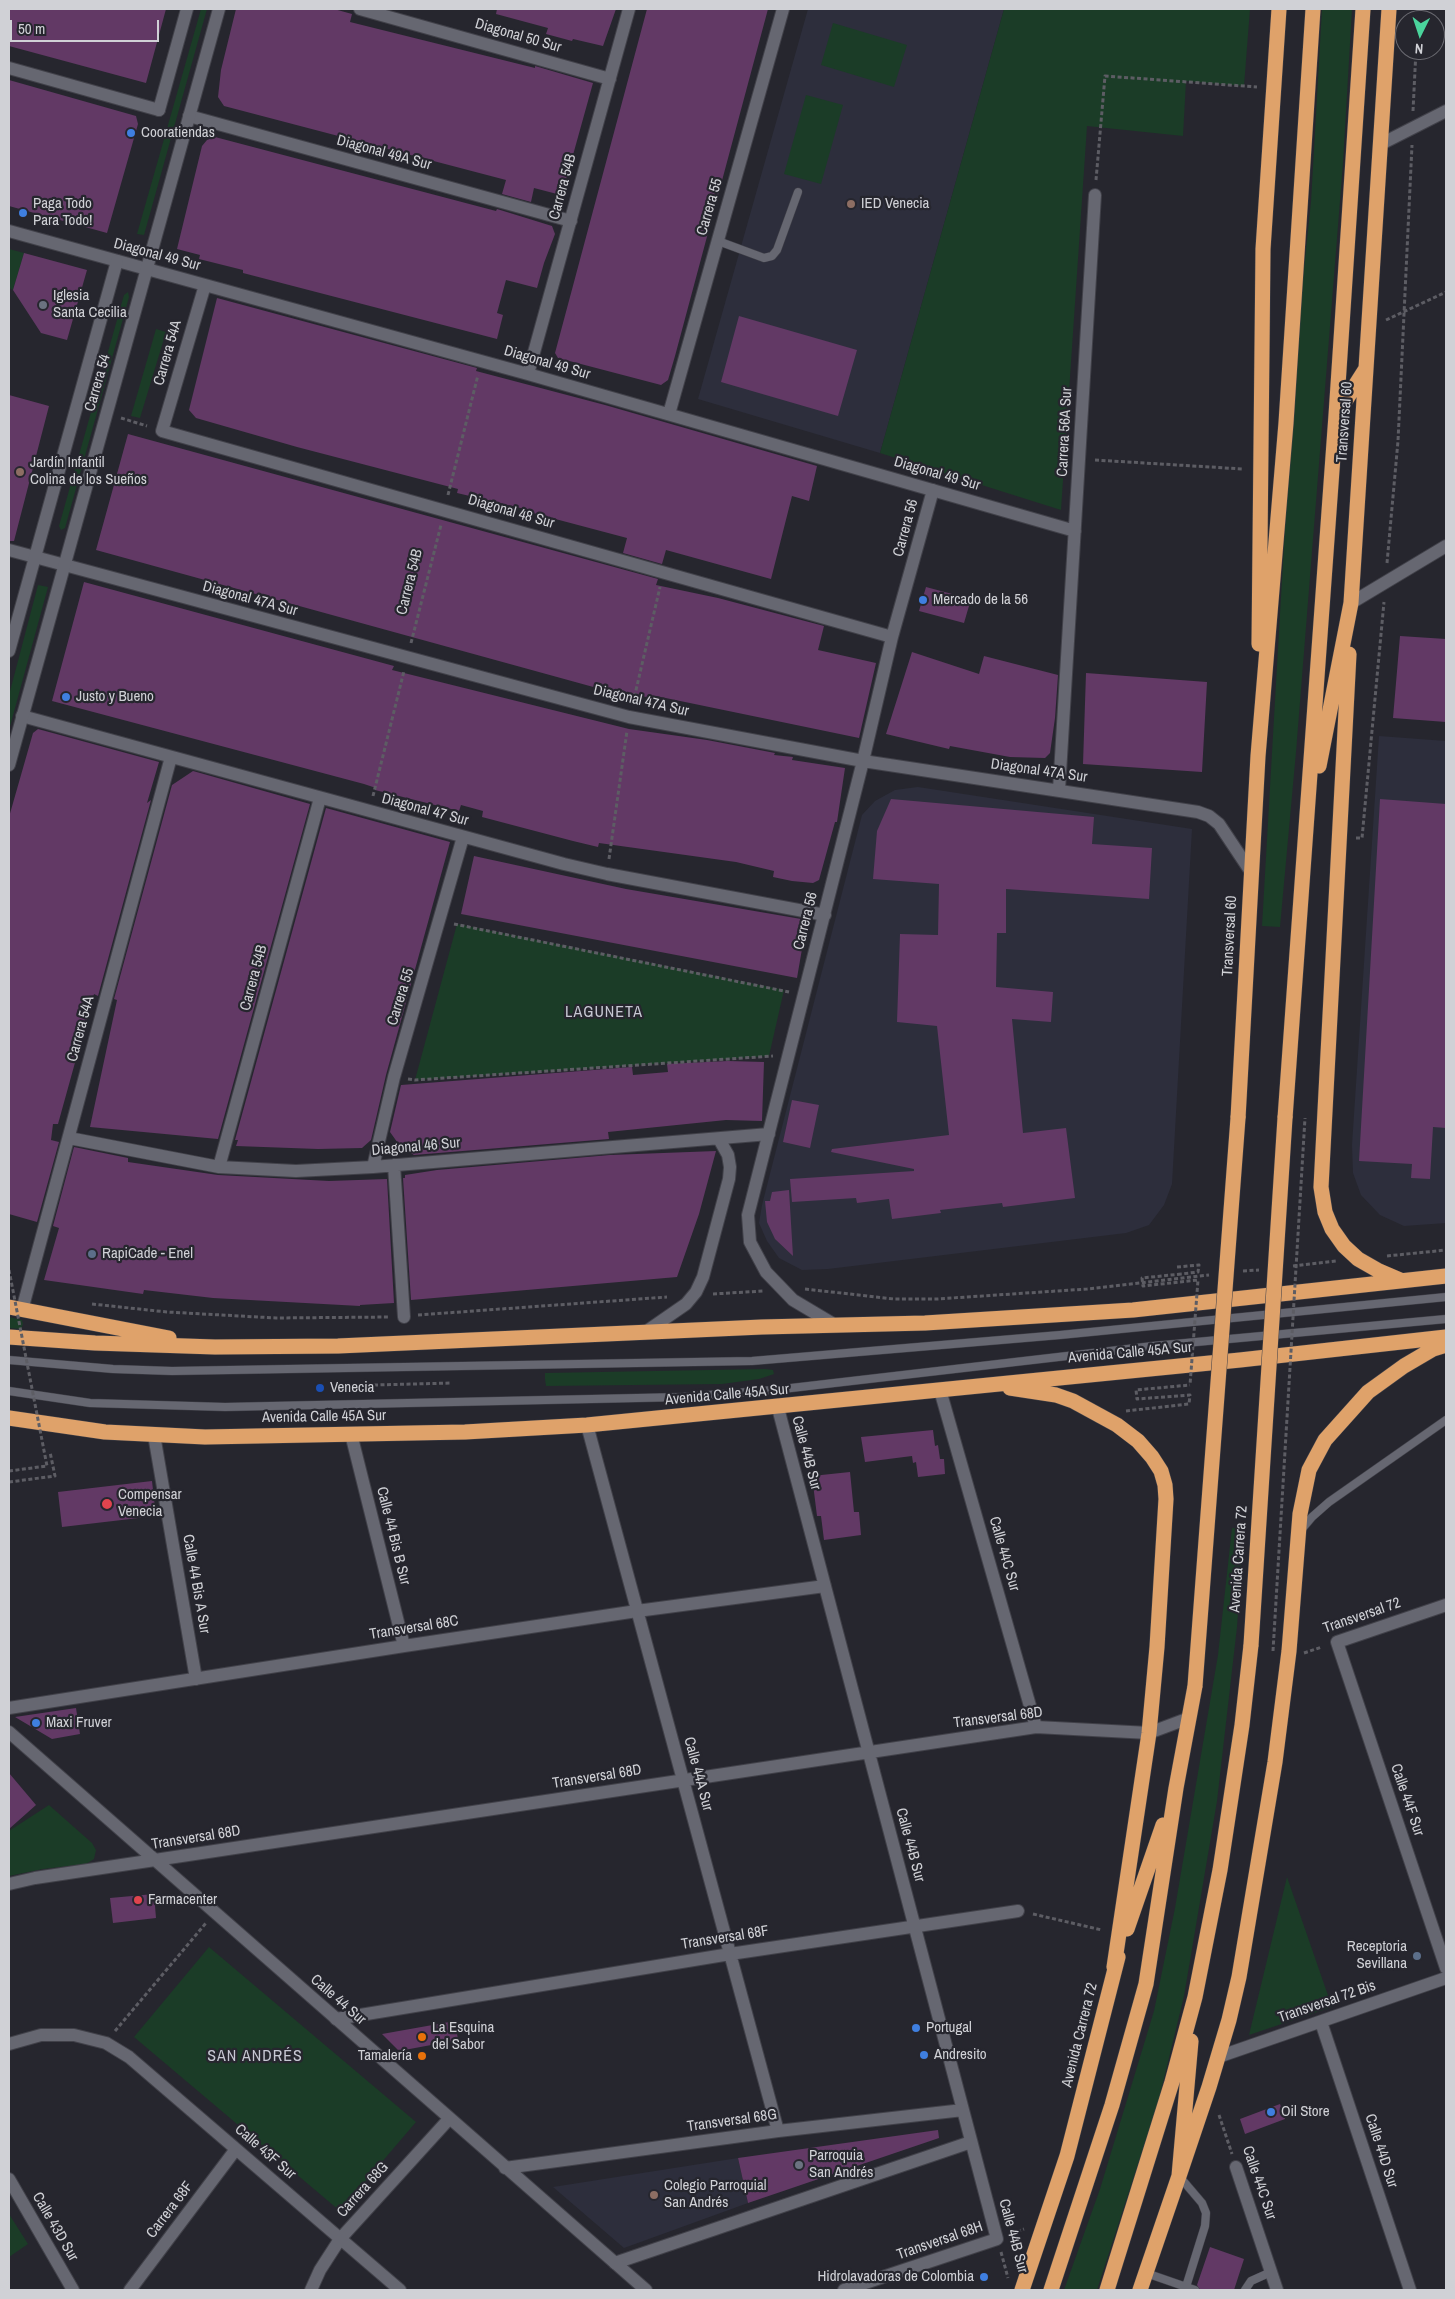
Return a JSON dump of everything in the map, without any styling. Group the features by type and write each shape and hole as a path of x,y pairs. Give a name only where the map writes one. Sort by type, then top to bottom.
{"highway":[{"name":"Transversal 60","path":"1258,756 1263,249 1279,9"},
{"name":"Transversal 60","path":"1238,1118 1258,756 1286,422 1313,9"},
{"name":"Transversal 60","path":"1285,1118 1336,415 1363,9"},
{"name":"Transversal 60","path":"1305,834 1351,603 1390,9"},
{"path":"1336,415 1366,368"},
{"path":"1351,603 1321,1187 1325,1212 1332,1229 1344,1246 1358,1259 1379,1271 1402,1280"},
{"name":"Avenida Carrera 72","path":"1051,2290 1112,2105 1146,1984 1176,1788 1195,1686 1238,1118"},
{"name":"Avenida Carrera 72","path":"1107,2290 1172,2082 1195,1997 1220,1870 1242,1726 1251,1645 1285,1118"},
{"path":"9,1337 94,1343 215,1347 338,1346 647,1331 925,1323 1089,1314 1446,1276"},
{"path":"15,1309 215,1347"},
{"name":"Avenida Calle 45A Sur","path":"9,1418 105,1432 205,1437 465,1432 588,1425 778,1408 1446,1337"},
{"path":"1179,2176 1209,2087 1239,1977 1275,1762 1288,1658 1298,1534 1304,1488 1309,1470 1325,1440 1368,1392 1404,1366 1433,1349 1446,1345"},
{"path":"986,1385 1056,1396 1090,1410 1117,1425 1138,1441 1161,1471 1166,1499 1157,1647 1149,1733 1114,1967"},
{"name":"Avenida Carrera 72","path":"1016,2288 1045,2221 1075,2129 1098,2040 1114,1967 1176,1788"},
{"name":"Avenida Carrera 72","path":"1140,2290 1179,2176 1195,1997"}],"street":[{"path":"9,68 159,110 187,9"},
{"name":"Carrera 54","path":"9,766 218,9"},
{"name":"Diagonal 50 Sur","path":"360,9 610,79"},
{"name":"Carrera 54B","path":"528,374 629,9"},
{"name":"Carrera 55","path":"669,414 783,9"},
{"path":"1381,144 1446,111"},
{"name":"Diagonal 49A Sur","path":"189,116 571,221"},
{"name":"Carrera 56A Sur","path":"1059,790 1095,195"},
{"name":"Diagonal 49 Sur","path":"9,231 528,374 1075,531"},
{"name":"Carrera 54","path":"9,651 117,261"},
{"name":"Carrera 54A","path":"162,431 205,285"},
{"name":"Diagonal 48 Sur","path":"162,431 892,637"},
{"name":"Carrera 56","path":"835,1325 793,1300 766,1272 750,1242 748,1215 825,915 892,637 933,490"},
{"path":"1351,603 1446,546"},
{"name":"Diagonal 47A Sur","path":"9,550 629,717 863,761 1185,809 1209,816 1228,835 1252,872"},
{"name":"Diagonal 47 Sur","path":"22,716 463,837 607,874 825,915"},
{"name":"Carrera 54A","path":"15,1309 26,1294 171,756"},
{"name":"Carrera 54B","path":"219,1167 320,798"},
{"name":"Carrera 55","path":"373,1167 394,1077 463,837"},
{"name":"Diagonal 46 Sur","path":"68,1138 219,1167 296,1171 373,1167 769,1134"},
{"path":"647,1331 686,1304 693,1296 703,1277 729,1180 730,1167 728,1155 719,1139"},
{"path":"394,1165 404,1317"},
{"name":"Calle 44C Sur","path":"940,1390 1036,1727"},
{"name":"Calle 44B Sur","path":"778,1408 997,2239"},
{"name":"Calle 44A Sur","path":"588,1425 778,2131"},
{"name":"Calle 44 Bis B Sur","path":"351,1434 404,1646"},
{"name":"Calle 44 Bis A Sur","path":"154,1435 196,1679"},
{"name":"Transversal 68C","path":"9,1708 637,1611 825,1586"},
{"name":"Transversal 72","path":"1337,1642 1446,1605"},
{"name":"Calle 44F Sur","path":"1337,1642 1446,1968"},
{"name":"Transversal 68D","path":"9,1884 35,1878 1036,1727 1149,1733 1189,1718"},
{"name":"Calle 44 Sur","path":"9,1732 646,2290"},
{"name":"Transversal 68F","path":"336,2019 730,1954 1018,1911"},
{"name":"Transversal 72 Bis","path":"1218,2057 1446,1978"},
{"name":"Calle 44D Sur","path":"1321,2022 1410,2290"},
{"name":"Calle 43F Sur","path":"9,2044 41,2035 74,2035 106,2043 129,2057 400,2290"},
{"name":"Transversal 68G","path":"505,2168 778,2131 963,2110"},
{"name":"Carrera 68G","path":"311,2290 320,2270 340,2239 449,2119"},
{"path":"614,2263 971,2142"},
{"name":"Carrera 68F","path":"130,2290 236,2149"},
{"name":"Calle 44C Sur","path":"1236,2167 1278,2290"},
{"name":"Calle 43D Sur","path":"9,2179 73,2290"},
{"name":"Transversal 68H","path":"844,2290 997,2239"}],"lane":[{"path":"718,241 764,258 772,256 778,250 798,192"},
{"path":"9,1360 113,1369 172,1370 752,1361 1070,1334 1446,1297"},
{"path":"9,1391 90,1403 225,1407 683,1397 774,1390 1153,1346 1446,1319"},
{"path":"1298,1534 1312,1517 1335,1498 1446,1420"},
{"path":"1179,2176 1202,2202 1206,2213 1205,2226 1185,2288"},
{"path":"1246,2290 1251,2281 1271,2272"},
{"path":"1146,2273 1195,2290"}],"path":[{"path":"1362,838 1398,441 1416,60"},
{"path":"1095,195 1105,76 1274,88"},
{"path":"1369,328 1446,292"},
{"name":"Carrera 54B","path":"369,811 482,362"},
{"path":"121,418 162,431"},
{"path":"1079,459 1261,470"},
{"path":"440,921 804,995"},
{"path":"394,1077 416,1080 789,1056"},
{"path":"1273,1651 1305,1118"},
{"path":"1292,1266 1446,1250"},
{"path":"1137,1409 1189,1404 1190,1395 1137,1400 1136,1390 1190,1385 1198,1280 1143,1286 1142,1278 1198,1272 1198,1265 1177,1268"},
{"path":"1234,1272 1263,1269"},
{"path":"9,1270 47,1466 9,1471"},
{"path":"88,1303 167,1312 276,1318 404,1317 809,1288 894,1299 937,1300 1087,1288 1215,1274"},
{"path":"9,1291 26,1294"},
{"path":"374,1385 452,1382"},
{"path":"9,1482 55,1476 50,1452"},
{"name":"Transversal 72","path":"1288,1658 1337,1642"},
{"path":"1018,1911 1119,1934"},
{"path":"106,2043 214,1913"},
{"name":"Calle 44C Sur","path":"1209,2087 1236,2167"},
{"name":"Transversal 68H","path":"997,2239 1045,2221"},
{"name":"Calle 44B Sur","path":"997,2239 1016,2288"}],"shaded area":[{"name":"IED Venecia","path":"808,9 1004,9 880,453 698,399"},
{"path":"1379,736 1446,741 1446,1223 1404,1226 1380,1215 1361,1195 1353,1173 1352,1145"},
{"path":"918,787 1192,829 1172,1184 1164,1205 1149,1225 1126,1233 828,1269 802,1270 779,1258 767,1241 759,1223 762,1205 862,815 875,801 895,790"},
{"name":"Colegio Parroquial San Andrés","path":"738,2158 748,2203 624,2248 553,2187"}],"green space":[{"path":"201,9 207,9 144,235 137,234"},
{"path":"1004,9 1250,9 1244,86 1186,81 1183,136 1087,126 1061,510 880,453"},
{"path":"1322,9 1352,9 1343,163 1296,752 1280,927 1262,926 1295,354 1311,202"},
{"path":"833,23 907,45 894,87 821,65"},
{"path":"806,95 843,105 821,184 784,174"},
{"path":"9,249 24,253 13,290 9,288"},
{"path":"128,292 129,297 65,528 61,530 59,526 124,295"},
{"path":"156,329 166,332 140,418 131,416"},
{"path":"38,585 48,587 9,730 9,695"},
{"path":"457,924 784,990 769,1056 415,1080"},
{"path":"9,1317 22,1320 21,1329 9,1328"},
{"path":"773,1370 774,1374 759,1379 722,1384 546,1386 545,1379 545,1373"},
{"path":"1232,1528 1244,1529 1237,1627 1217,1801 1184,1996 1159,2099 1097,2290 1064,2290 1100,2189 1154,2011 1175,1908 1218,1655"},
{"path":"49,1805 92,1843 96,1850 94,1859 86,1864 43,1869 9,1876 9,1831"},
{"path":"1287,1877 1332,2007 1249,2035"},
{"path":"209,1947 416,2122 340,2211 134,2037"},
{"path":"9,2214 28,2244 9,2257"}],"building":[{"path":"9,9 166,9 146,83 9,46"},
{"path":"236,9 334,9 352,14 350,22 535,68 535,66 593,83 563,191 557,194 534,188 531,202 502,194 506,180 224,106 218,97 221,70"},
{"path":"497,9 616,9 603,46 546,34 548,28 496,14"},
{"path":"647,9 768,9 675,356 668,380 661,385 558,358 555,353"},
{"path":"9,80 136,116 138,124 107,233 9,206"},
{"path":"215,137 496,211 497,209 552,226 555,234 537,288 506,280 497,313 503,315 497,339 243,273 243,270 199,259 200,255 177,249 202,146 207,140"},
{"path":"24,253 87,270 67,340 41,333 13,290"},
{"path":"217,298 477,368 476,371 605,405 817,466 809,501 792,496 771,579 666,550 662,564 623,553 627,538 529,512 529,510 457,493 458,489 297,447 196,418 189,410"},
{"path":"739,316 857,350 838,416 721,382"},
{"name":"Jardín Infantil Colina de los Sueños","path":"9,395 49,406 14,541 9,541"},
{"path":"128,434 658,579 656,585 718,598 824,626 818,650 876,663 859,738 656,696 656,699 627,693 626,696 96,550"},
{"path":"84,582 394,666 392,670 629,729 707,740 775,753 774,755 793,757 792,760 845,768 837,822 835,822 819,880 813,883 773,877 774,871 736,862 599,843 598,847 482,817 483,811 461,805 459,811 375,790 376,788 364,784 52,701"},
{"path":"926,587 971,599 964,623 919,611"},
{"path":"1400,636 1446,639 1446,722 1393,718"},
{"path":"912,652 979,674 984,656 1058,675 1050,753 1045,758 1010,757 950,746 949,749 886,734"},
{"path":"1086,673 1207,682 1202,772 1083,764"},
{"path":"38,729 159,762 147,803 151,800 98,996 94,994 58,1124 53,1124 51,1140 59,1142 37,1222 9,1214 9,817 33,733"},
{"path":"193,771 310,804 218,1139 90,1127 117,1000 114,999 172,785"},
{"path":"891,799 1094,817 1092,844 1152,848 1149,899 1006,889 1006,933 997,933 996,987 1053,992 1051,1022 1012,1019 1023,1133 1066,1128 1075,1198 1003,1207 1002,1203 940,1210 941,1213 892,1219 889,1199 857,1203 856,1198 792,1202 790,1179 914,1171 914,1169 831,1152 832,1149 949,1135 937,1026 897,1022 900,934 938,935 939,884 873,879 877,831"},
{"path":"1380,799 1446,804 1446,1128 1433,1127 1430,1179 1411,1178 1412,1164 1359,1161"},
{"path":"326,808 450,842 386,1075 371,1140 362,1148 318,1149 236,1146 238,1140 235,1140"},
{"path":"474,856 626,889 807,920 797,978 461,914"},
{"path":"728,1061 764,1062 762,1121 726,1120 608,1132 609,1139 414,1155 400,1146 390,1132 401,1085 632,1067 633,1075 668,1072 667,1064"},
{"path":"792,1100 819,1105 810,1148 783,1142"},
{"path":"74,1147 128,1158 128,1162 218,1175 329,1181 387,1179 394,1303 360,1306 213,1298 144,1290 143,1294 44,1280 59,1228 53,1226"},
{"path":"716,1151 699,1214 677,1277 411,1300 403,1178 405,1178 405,1175 437,1170 610,1155"},
{"path":"789,1190 793,1256 775,1239 767,1222 765,1201 770,1201 772,1192"},
{"path":"933,1430 935,1446 938,1445 940,1459 944,1459 945,1474 918,1477 916,1462 913,1463 912,1456 865,1462 861,1437"},
{"path":"850,1472 854,1512 859,1512 861,1535 824,1540 821,1516 817,1516 812,1476"},
{"name":"Compensar Venecia","path":"152,1481 156,1516 62,1527 58,1492"},
{"path":"76,1708 80,1734 52,1739 15,1717"},
{"path":"9,1773 36,1805 9,1829"},
{"path":"154,1894 156,1918 113,1923 110,1898"},
{"name":"La Esquina del Sabor","path":"455,2021 458,2040 399,2051 382,2034"},
{"name":"Oil Store","path":"1280,2104 1285,2119 1245,2134 1240,2119"},
{"name":"Parroquia San Andrés","path":"938,2130 939,2138 748,2203 738,2158"},
{"path":"1210,2247 1244,2259 1234,2290 1200,2290 1197,2285"}],"place":[{"name":"Cooratiendas","path":"131,133"},
{"name":"IED Venecia","path":"851,204"},
{"name":"Paga Todo Para Todo!","path":"23,213"},
{"name":"Iglesia Santa Cecilia","path":"43,305"},
{"name":"Jardín Infantil Colina de los Sueños","path":"20,472"},
{"name":"Mercado de la 56","path":"923,600"},
{"name":"Justo y Bueno","path":"66,697"},
{"name":"RapiCade - Enel","path":"92,1254"},
{"name":"Venecia","path":"320,1388"},
{"name":"Compensar Venecia","path":"107,1504"},
{"name":"Maxi Fruver","path":"36,1723"},
{"name":"Farmacenter","path":"138,1900"},
{"name":"Receptoria Sevillana","path":"1417,1956"},
{"name":"Portugal","path":"916,2028"},
{"name":"La Esquina del Sabor","path":"422,2037"},
{"name":"Andresito","path":"924,2055"},
{"name":"Tamalería","path":"422,2056"},
{"name":"Oil Store","path":"1271,2112"},
{"name":"Parroquia San Andrés","path":"799,2165"},
{"name":"Colegio Parroquial San Andrés","path":"654,2195"},
{"name":"Hidrolavadoras de Colombia","path":"984,2277"}],"district":[{"name":"LAGUNETA","path":"604,1013"},
{"name":"SAN ANDRÉS","path":"255,2057"}]}
